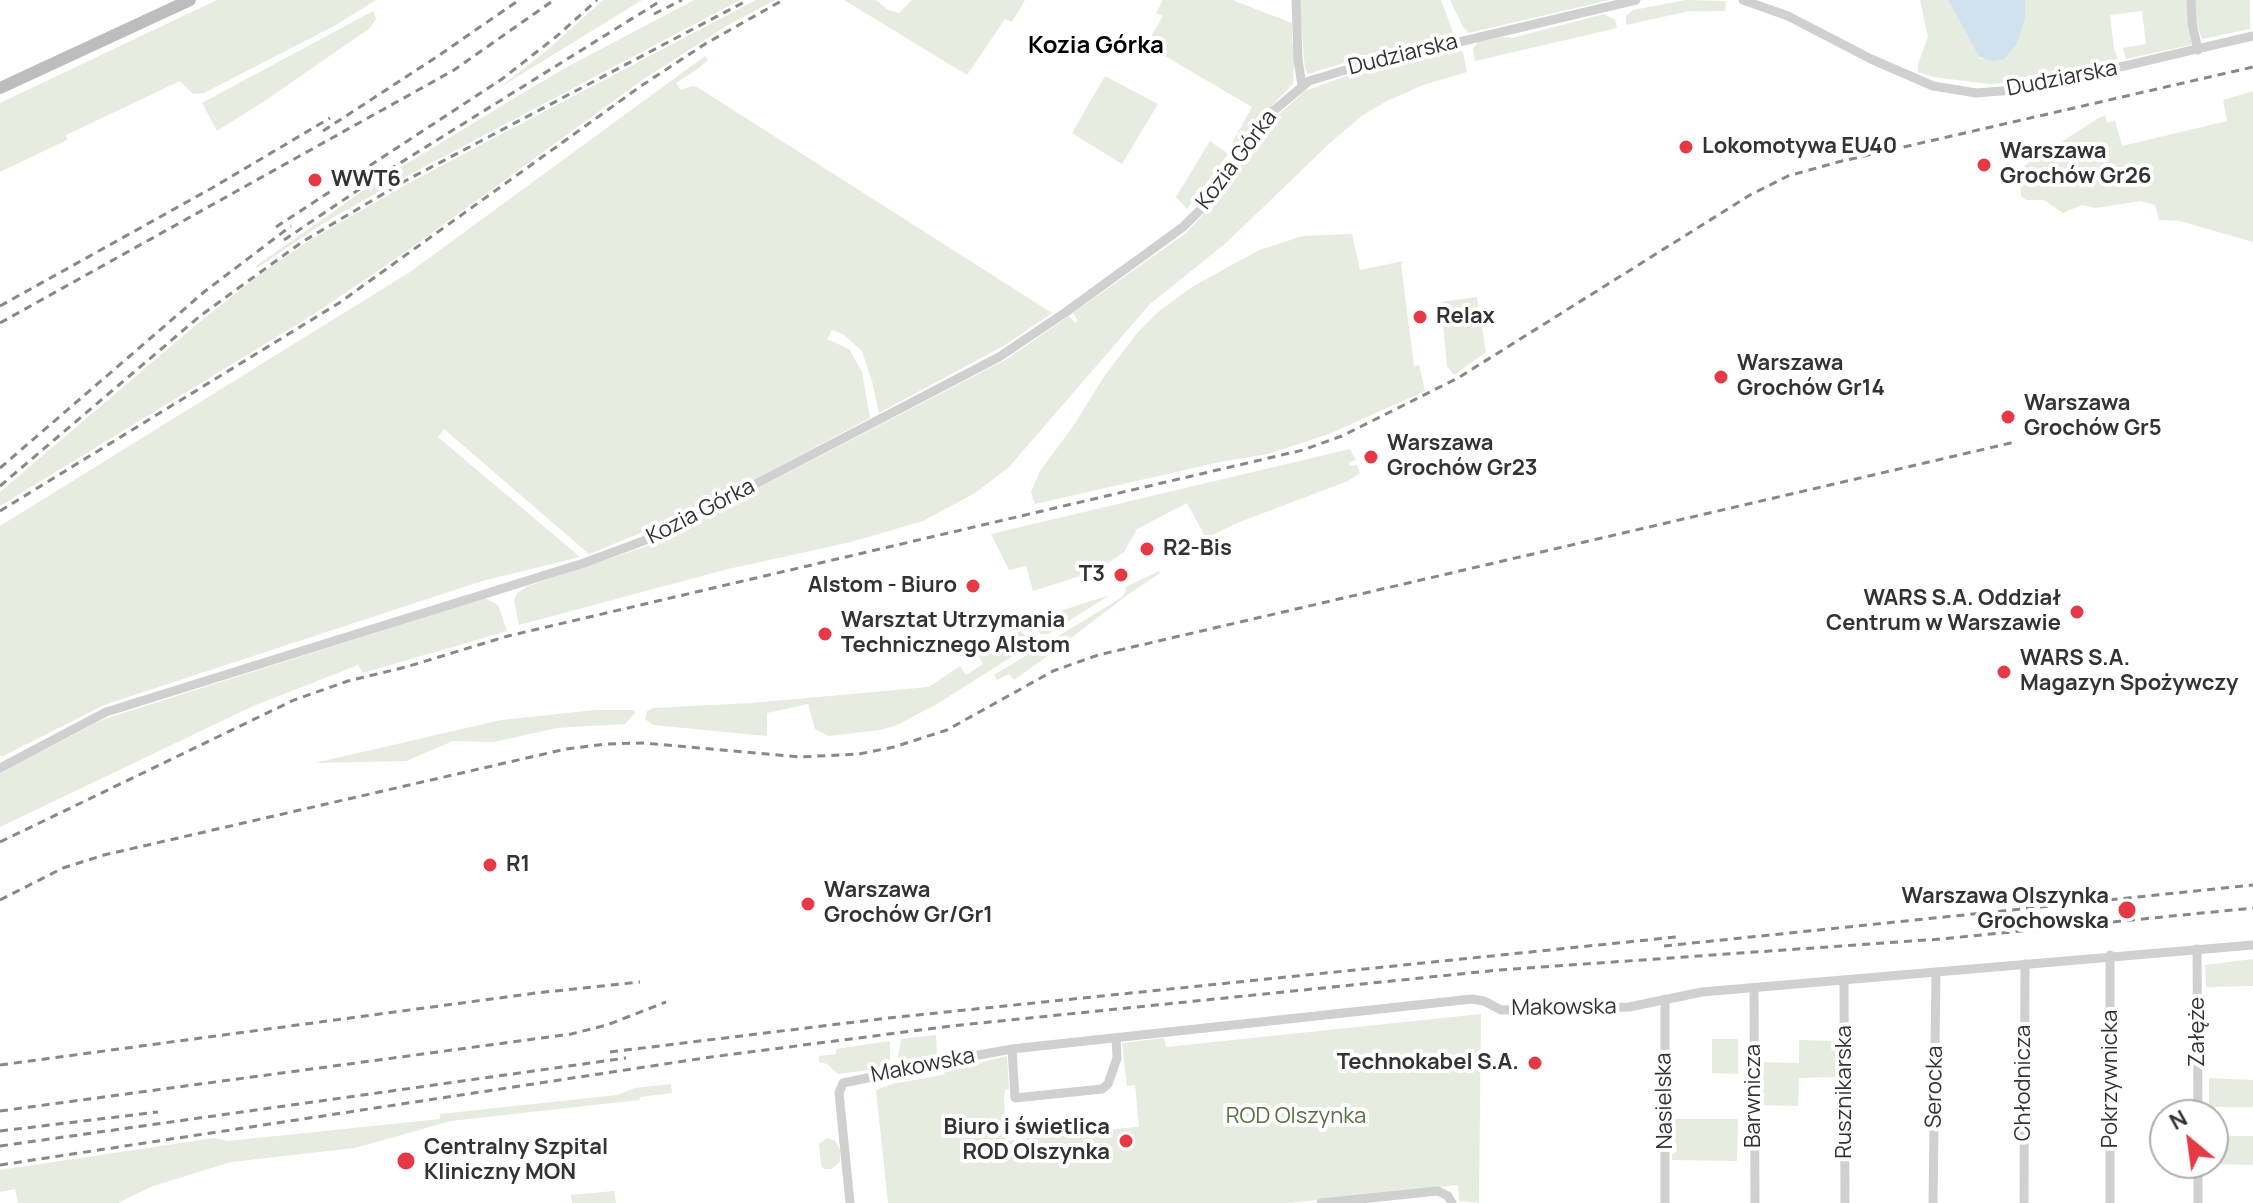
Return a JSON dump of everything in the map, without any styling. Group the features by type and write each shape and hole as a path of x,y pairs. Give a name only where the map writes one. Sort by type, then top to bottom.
{"main road":[{"path":"0,88 190,0"}],"street":[{"path":"1296,0 1302,85"},
{"name":"Dudziarska","path":"1302,85 1362,65 1636,0"},
{"name":"Dudziarska","path":"1743,0 1788,16 1871,59 1933,86 1976,93 2026,89 2253,36"},
{"path":"2191,0 2198,50"},
{"name":"Kozia Górka","path":"0,768 106,712 584,563 654,537 985,364 1066,312 1183,227 1204,206 1272,112 1302,85"},
{"name":"Makowska","path":"850,1203 839,1093 843,1083 1012,1049 1472,999 1501,1010 1629,1007 1702,992 2253,945"},
{"name":"Załęże","path":"2197,949 2198,1099"},
{"name":"Pokrzywnicka","path":"2110,955 2110,1203"},
{"name":"Chłodnicza","path":"2024,1203 2025,964"},
{"name":"Serocka","path":"1933,1203 1936,972"},
{"name":"Rusznikarska","path":"1844,981 1845,1203"},
{"name":"Barwnicza","path":"1754,988 1755,1203"},
{"name":"Nasielska","path":"1665,999 1665,1203"},
{"path":"1012,1049 1015,1098 1102,1089 1108,1084 1117,1058 1116,1038"},
{"path":"2198,1179 2198,1203"},
{"path":"1321,1203 1438,1191 1448,1196 1452,1203"}],"green space":[{"path":"217,0 376,0 334,26 204,93 193,94 180,81 66,135 67,140 0,172 0,103"},
{"path":"603,0 642,0 499,88 545,52"},
{"path":"694,0 740,0 401,179 322,224 257,268 367,188 567,67"},
{"path":"756,0 775,0 730,24 645,78 407,251 314,314 0,506 0,492 197,324 310,240 407,184"},
{"path":"844,0 876,0 888,10 899,13 912,0 1025,0 1012,22 1005,19 967,75"},
{"path":"1163,0 1232,0 1292,23 1292,43 1295,45 1293,84 1238,147 1232,143 1252,107 1146,45 1163,16 1156,13"},
{"path":"1299,0 1441,0 1454,35 1308,74"},
{"path":"1450,0 1610,0 1469,33"},
{"path":"1686,0 1726,1 1725,11 1690,11 1626,25 1626,16 1633,10"},
{"path":"1920,0 1948,0 1980,59 1992,58 2018,0 2187,0 2187,21 2193,41 2191,45 2126,59 2123,48 2146,44 2142,11 2110,15 2118,59 2009,83 1988,84 1934,77 1918,72 1928,37"},
{"path":"2195,0 2250,0 2250,29 2202,39 2195,18"},
{"path":"373,11 376,19 370,28 217,131 202,103"},
{"path":"1604,14 1615,20 1617,28 1475,61 1473,49 1478,42 1512,38"},
{"path":"1454,48 1463,52 1467,72 1423,85 1387,101 1363,115 1331,142 1226,243 1150,304 1009,467 975,493 923,521 851,542 728,569 519,625 514,600 517,593 528,586 647,546 1007,359 1069,316 1075,323 1078,321 1073,313 1186,233 1210,207 1278,115 1305,91 1360,71"},
{"path":"705,56 708,60 676,83 681,90 697,87 1052,313 1005,345 879,413 862,351 843,334 832,330 827,339 849,349 862,372 870,418 695,511 589,554 444,429 438,437 580,557 482,581 104,705 0,755 0,526 410,272"},
{"path":"1105,76 1158,104 1122,164 1072,133"},
{"path":"2253,91 2253,242 2180,221 2159,220 2155,205 2140,201 2096,208 2082,205 2063,213 2044,200 2026,200 2021,196 2020,177 2025,165 2105,115 2107,123 2115,120 2122,146 2227,121 2223,100"},
{"path":"1210,141 1228,154 1187,209 1176,197"},
{"path":"1352,234 1360,270 1403,261 1401,265 1414,366 1419,365 1425,391 1329,434 1268,454 1035,504 1031,492 1040,471 1105,375 1138,332 1158,312 1192,287 1259,250 1303,236"},
{"path":"1477,297 1486,352 1454,375 1447,366 1441,302"},
{"path":"1350,449 1356,460 1349,462 1350,466 1357,465 1360,473 1348,481 1206,538 1187,503 1137,529 1124,552 1096,571 1033,591 1026,566 1009,570 991,534"},
{"path":"1159,571 1014,680 1009,674 997,680 994,675 1116,601 1124,595 1126,587"},
{"path":"1110,595 1048,634 1041,634 1036,629 1037,620 1041,617"},
{"path":"485,598 498,605 507,631 363,673 358,665 251,707 0,827 0,773 104,719"},
{"path":"1020,631 1028,637 1024,649 937,704 897,725 880,730 828,736 815,729 808,704 767,713 767,736 653,725 645,719 647,711 653,708 751,703 929,687 960,666 966,675 983,664 978,655"},
{"path":"595,710 634,710 635,713 625,724 557,728 493,742 453,741 406,761 315,763 501,720"},
{"path":"2253,959 2253,986 2206,987 2205,965"},
{"name":"ROD Olszynka","path":"1481,1014 1479,1203 1459,1201 1458,1185 1290,1203 888,1203 876,1090 892,1084 943,1075 946,1071 1007,1056 1009,1089 1005,1090 1004,1097 1006,1141 1139,1127 1135,1085 1127,1086 1122,1043 1164,1038 1166,1047"},
{"path":"936,1035 937,1058 899,1065 901,1039"},
{"path":"1712,1039 1738,1039 1738,1074 1712,1073"},
{"path":"1799,1040 1837,1041 1838,1077 1799,1078 1798,1106 1760,1105 1760,1062 1799,1063"},
{"path":"890,1041 890,1060 885,1068 838,1074 827,1064 819,1062 819,1056 836,1054 836,1049"},
{"path":"2209,1078 2253,1080 2253,1107 2229,1107 2229,1099 2209,1099"},
{"path":"671,1084 672,1093 640,1097 639,1100 451,1121 355,1148 231,1162 153,1186 118,1203 18,1203 15,1189 0,1192 0,1170 214,1138 228,1141 440,1119 440,1114 617,1095 635,1088"},
{"path":"1672,1119 1738,1119 1737,1161 1672,1160 1672,1154 1677,1151 1676,1142 1672,1140"},
{"path":"2229,1136 2253,1136 2253,1165 2229,1164"},
{"path":"827,1138 835,1141 840,1149 840,1162 831,1169 824,1169 821,1165 819,1144"},
{"path":"614,1191 616,1203 572,1203 571,1195"}],"water":[{"path":"1948,0 2025,0 2025,19 2017,43 2004,59 1992,61 1979,57"}],"railway":[{"path":"323,131 519,0"},
{"path":"0,323 454,70 554,0"},
{"path":"276,227 502,79 597,0"},
{"path":"284,240 376,178 662,0"},
{"path":"654,14 682,0"},
{"path":"0,486 200,316 302,242 405,181 748,0"},
{"path":"0,511 339,303 641,86 705,44 783,0"},
{"path":"0,842 294,700 348,681 508,636 1303,450 1342,436 1458,378 1750,195 1788,176 2253,67"},
{"path":"0,306 212,188 330,118"},
{"path":"0,468 204,292 291,226"},
{"path":"0,900 63,868 104,855 566,749 643,743 800,757 859,754 894,747 947,730 1053,671 1098,655 2015,442"},
{"path":"1664,946 2253,885"},
{"path":"0,1165 711,1057 951,1026 1499,970 1941,939 2253,908"},
{"path":"610,1052 888,1018 1676,937"},
{"path":"0,1065 536,993 640,982"},
{"path":"0,1111 571,1034 607,1025 666,1002"},
{"path":"0,1146 626,1058"},
{"path":"0,1131 158,1112"}],"place":[{"name":"Lokomotywa EU40","path":"1686,147"},
{"name":"Warszawa Grochów Gr26","path":"1984,165"},
{"name":"WWT6","path":"315,180"},
{"name":"Relax","path":"1420,317"},
{"name":"Warszawa Grochów Gr14","path":"1721,377"},
{"name":"Warszawa Grochów Gr5","path":"2008,417"},
{"name":"Warszawa Grochów Gr23","path":"1371,457"},
{"name":"R2-Bis","path":"1147,549"},
{"name":"T3","path":"1121,575"},
{"name":"Alstom - Biuro","path":"973,586"},
{"name":"WARS S.A. Oddział Centrum w Warszawie","path":"2077,612"},
{"name":"Warsztat Utrzymania Technicznego Alstom","path":"825,634"},
{"name":"WARS S.A. Magazyn Spożywczy","path":"2004,672"},
{"name":"R1","path":"490,865"},
{"name":"Warszawa Grochów Gr/Gr1","path":"808,904"},
{"name":"Warszawa Olszynka Grochowska","path":"2127,910"},
{"name":"Technokabel S.A.","path":"1535,1063"},
{"name":"Biuro i świetlica ROD Olszynka","path":"1126,1141"},
{"name":"Centralny Szpital Kliniczny MON","path":"406,1161"}],"district":[{"name":"Kozia Górka","path":"1096,46"}]}
